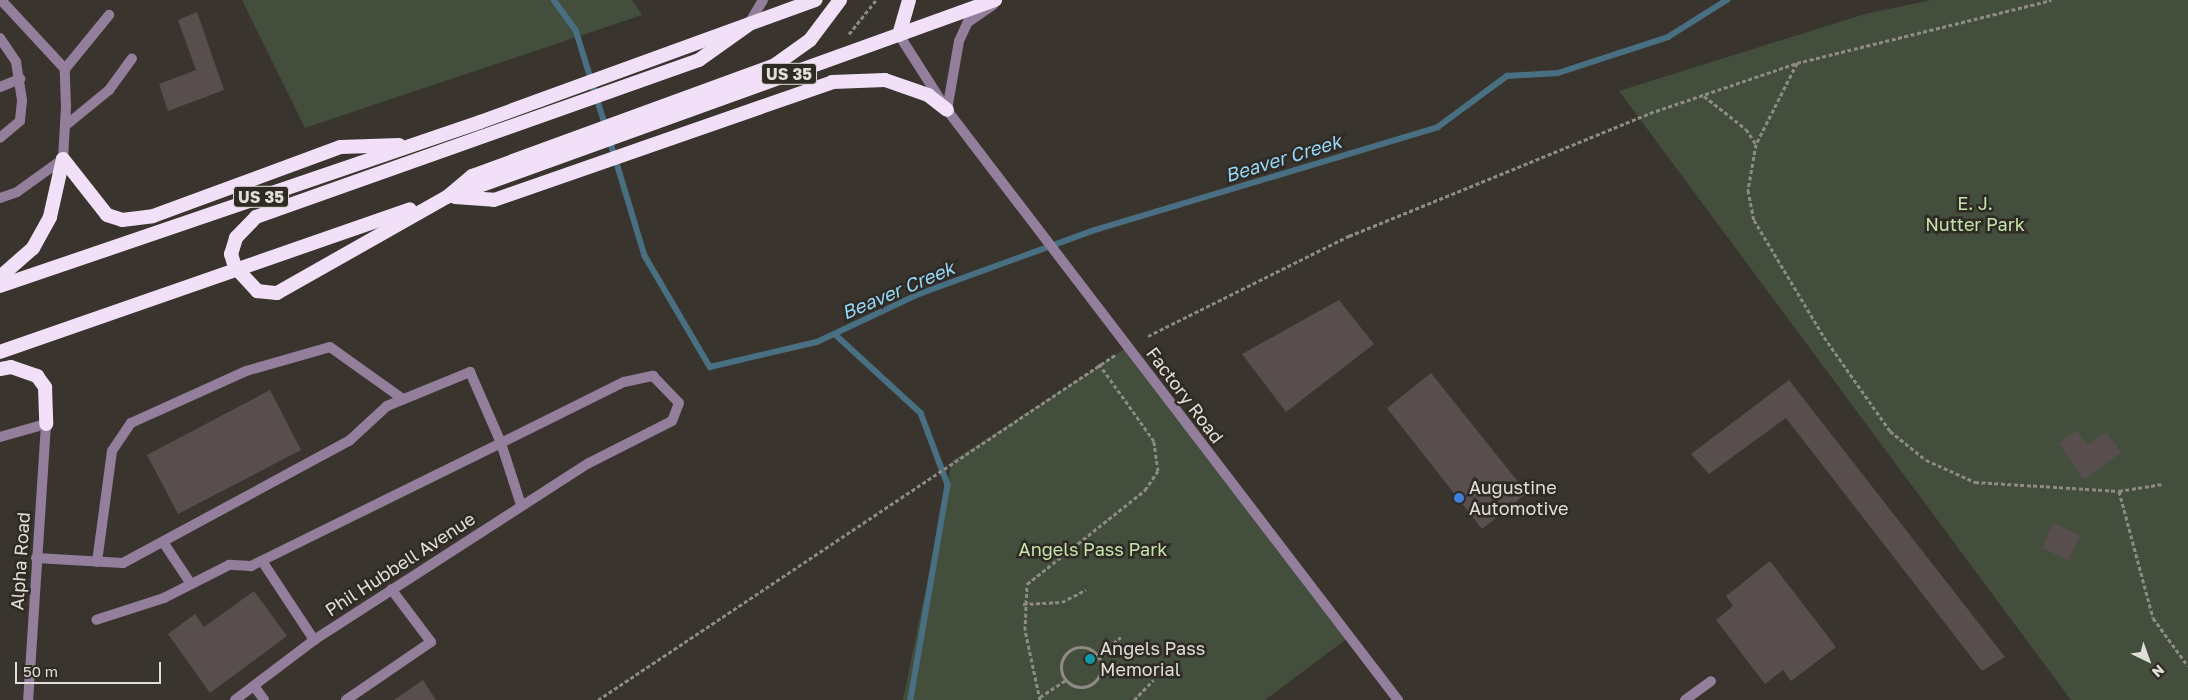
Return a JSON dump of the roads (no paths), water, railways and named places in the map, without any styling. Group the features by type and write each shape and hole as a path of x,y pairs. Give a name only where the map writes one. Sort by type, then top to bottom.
{"highway":[{"name":"US 35","path":"0,286 521,107 815,0"},
{"path":"539,158 673,101 794,53 810,40 840,0"},
{"path":"899,35 910,0"},
{"name":"US 35","path":"0,352 235,267 447,197 539,158 680,116 995,0"},
{"path":"748,25 699,60 527,123 256,217 236,238 231,254 235,267 257,291 277,293 447,197 494,200 832,82 857,78 910,87 947,110"},
{"path":"63,159 107,215 122,220 153,216 341,147 414,144"},
{"path":"0,278 33,248 50,217 63,159"},
{"path":"0,369 11,367 37,376 45,387 46,424"}],"street":[{"path":"1,0 65,69"},
{"path":"748,25 764,0"},
{"path":"947,110 959,41 968,22 999,0"},
{"path":"0,198 17,192 63,159 65,69 109,14"},
{"name":"Factory Road","path":"899,35 947,110 1398,700"},
{"path":"0,38 20,79 20,121 0,138"},
{"path":"65,126 109,90 132,58"},
{"path":"0,87 20,79"},
{"path":"97,562 112,451 131,423 246,371 330,347 403,399"},
{"path":"36,558 123,564 349,441 387,406 470,372 501,442 521,505"},
{"name":"Phil Hubbell Avenue","path":"235,700 314,640 521,505 589,463 672,421 679,404 653,376 624,382 501,442"},
{"path":"0,437 46,424"},
{"name":"Alpha Road","path":"28,700 46,424"},
{"path":"96,620 191,584 229,565 251,566 501,442"},
{"path":"163,542 191,584"},
{"path":"262,561 314,640"},
{"path":"346,700 431,642 391,590"},
{"path":"1685,700 1712,681"},
{"path":"254,686 264,700"}],"waterway":[{"name":"Beaver Creek","path":"554,0 576,30 606,127"},
{"name":"Beaver Creek","path":"610,140 645,256 710,367 817,342 919,294 1092,231 1438,127 1507,76 1558,73 1668,37 1727,0"},
{"name":"Beaver Creek","path":"835,334 921,413 948,485 911,700"}],"place":[{"name":"Augustine Automotive","path":"1459,498"},
{"name":"Angels Pass Memorial","path":"1090,659"}],"park label":[{"name":"E. J. Nutter Park","path":"1975,214"},
{"name":"Angels Pass Park","path":"1093,549"}]}
